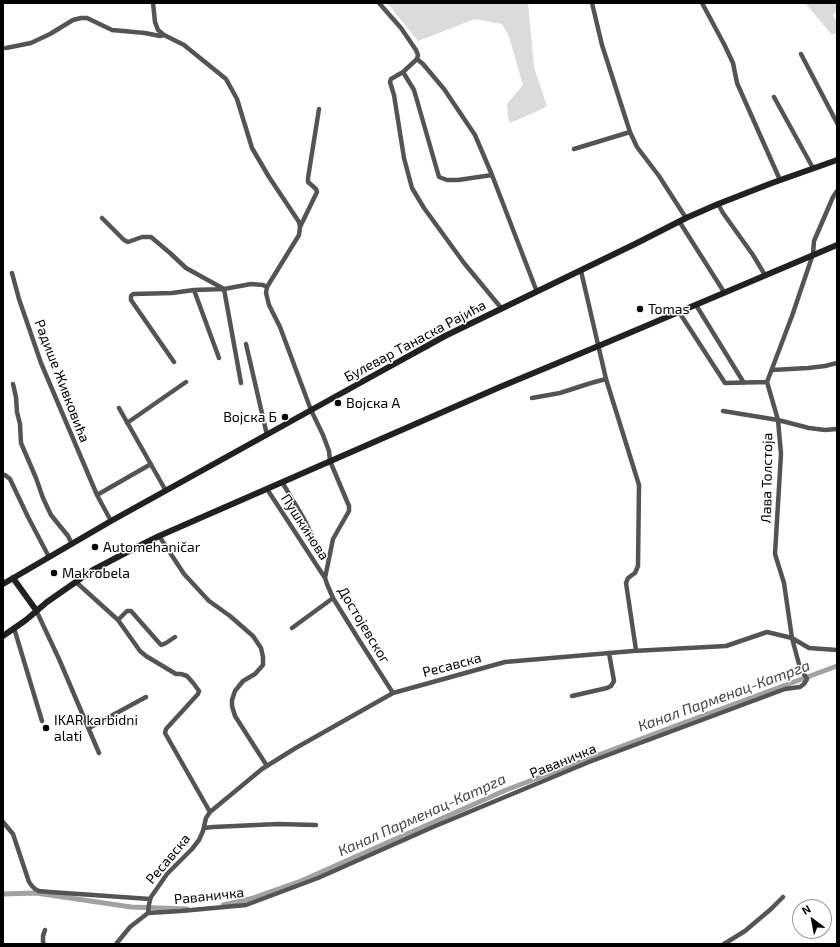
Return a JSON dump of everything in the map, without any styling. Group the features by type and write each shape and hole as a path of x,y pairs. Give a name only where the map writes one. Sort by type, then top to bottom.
{"street":[{"path":"153,3 155,22 158,30 164,35 184,45 226,79 237,98 252,148 300,227"},
{"path":"379,3 401,28 418,55 417,59 403,72 391,79 390,82 394,95 404,158 412,188 424,208 464,263 502,309"},
{"path":"592,3 602,45 630,132 637,147 659,176 686,218"},
{"path":"702,3 733,63 737,83 780,180"},
{"path":"6,48 31,43 74,20 81,18 87,18 112,30 160,36 164,35"},
{"path":"801,54 837,123"},
{"path":"417,59 423,64 444,90 475,135 537,292"},
{"path":"403,72 414,90 439,177 447,180 458,180 492,175"},
{"path":"774,97 813,168"},
{"path":"174,362 131,300 131,296 133,294 224,289 251,284 263,284 267,287 299,236 300,227 317,192 316,189 308,182 308,178 319,109"},
{"path":"574,149 630,132"},
{"name":"Булевар Танаска Рајића","path":"3,584 111,521 446,336 581,271 686,218 780,180 837,160"},
{"path":"679,312 724,383 767,382 792,316 813,254 814,241 837,191"},
{"path":"718,204 765,275"},
{"path":"102,218 124,240 128,242 146,236 151,238 186,268 224,289"},
{"path":"680,221 724,292"},
{"path":"3,636 26,620 36,610 76,582 100,567 159,536 500,386 837,245"},
{"path":"581,271 606,379 639,485 638,566 635,573 628,578 626,582 636,650"},
{"name":"Радише Живковића","path":"12,273 19,299 41,363 97,495 111,521"},
{"name":"Достојевског","path":"267,287 266,293 269,305 280,327 311,410 329,452 330,461 349,506 349,511 333,539 325,578 333,598 393,693"},
{"path":"224,289 241,383"},
{"path":"194,290 219,358"},
{"path":"696,305 744,383"},
{"path":"246,344 267,435"},
{"path":"772,370 808,368 837,363"},
{"path":"532,398 560,393 591,382 606,379"},
{"path":"127,422 186,382"},
{"name":"Лава Толстоја","path":"767,382 778,420 781,454 775,554 784,583 792,638"},
{"path":"13,384 20,424 21,443 51,515 65,532 72,544"},
{"path":"119,408 166,491"},
{"path":"723,411 778,420 809,428 825,430 837,429"},
{"path":"97,495 151,464"},
{"path":"3,475 10,479 49,557"},
{"path":"282,482 304,519 317,546"},
{"name":"Пушкинова","path":"267,489 325,578"},
{"path":"159,536 184,574 209,601 230,616 253,636 261,648 263,665 255,674 244,681 236,691 232,700 232,706 236,716 267,766"},
{"path":"13,578 36,610 59,659 99,753"},
{"path":"76,582 118,620 140,651 176,674 187,676 199,691 198,694 166,729 165,733 210,812"},
{"path":"292,628 333,598"},
{"path":"118,620 127,611 131,611 162,645 175,637"},
{"path":"14,628 42,721"},
{"name":"Ресавска","path":"149,902 167,874 199,840 206,818 210,812 267,766 393,693 506,662 636,650 726,646 767,632 792,638 809,648 837,650"},
{"name":"Раваничка","path":"148,911 181,911 246,905 318,878 433,827 589,762 785,689 800,687 804,684 807,678 800,668 792,638"},
{"path":"572,696 611,686 614,681 610,653"},
{"path":"89,728 146,697"},
{"path":"3,822 14,834 29,882 35,889 39,891 149,902 148,911 130,927 116,944"},
{"path":"204,828 213,826 278,824 316,825"},
{"path":"724,944 745,931 783,897"},
{"path":"44,944 45,930"}],"shaded area":[{"path":"387,3 528,3 534,67 547,106 510,123 507,104 523,85 509,37 502,24 475,19 418,41"},
{"path":"805,3 837,3 837,11 833,14 837,24 837,33 832,35"}],"waterway":[{"name":"Канал Парменац-Катрга","path":"223,905 250,899 301,881 506,790 837,666"},
{"name":"Канал Парменац-Катрга","path":"3,894 36,893 131,907 187,909"}],"place":[{"name":"Tomas","path":"640,309"},
{"name":"Војска А","path":"338,403"},
{"name":"Војска Б","path":"285,417"},
{"name":"Automehaničar","path":"95,547"},
{"name":"Makrobela","path":"54,573"},
{"name":"IKAR karbidni alati","path":"46,728"}]}
